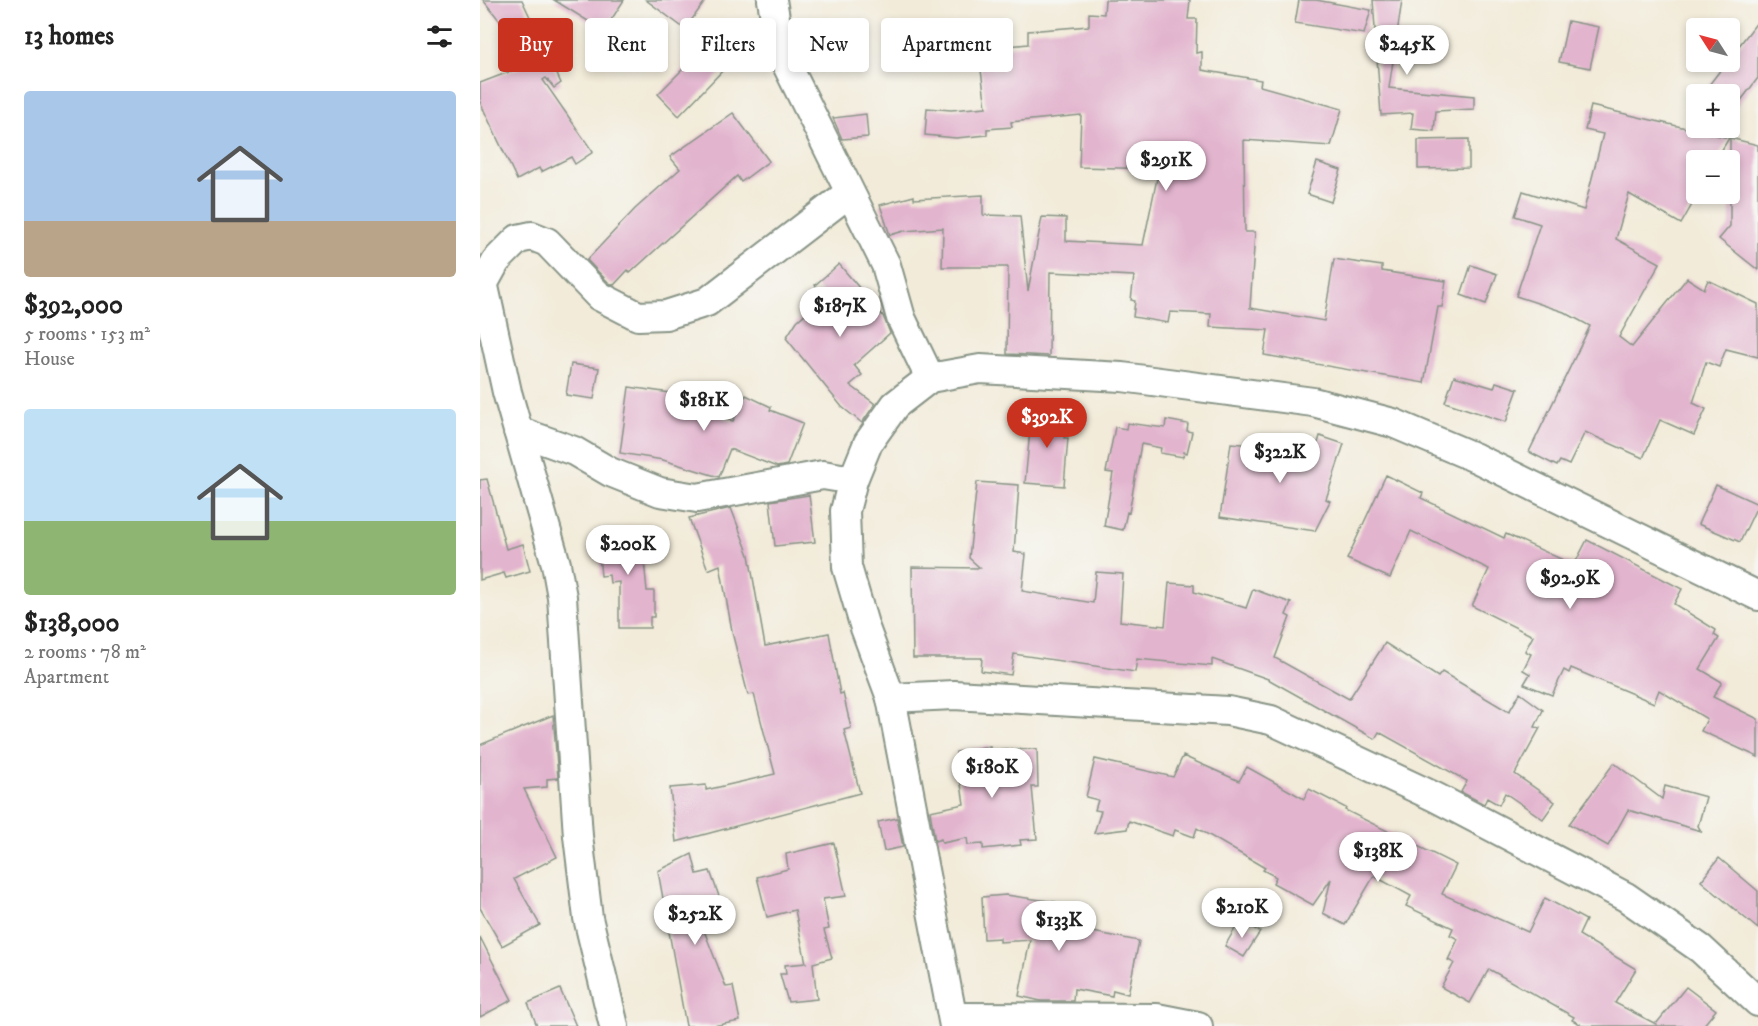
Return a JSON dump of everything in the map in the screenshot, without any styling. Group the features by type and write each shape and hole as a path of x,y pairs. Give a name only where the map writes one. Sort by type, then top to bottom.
{"street":[{"path":"772,0 781,53 886,265 901,318 930,378"},
{"path":"614,1026 588,918 581,860 562,597 556,564 518,431 481,286 496,261 518,239 532,236 547,242 599,296 638,316 666,315 707,302 849,193"},
{"path":"1198,1026 1157,1017 954,1021 891,698 865,628 847,567 845,511 853,480 868,442 895,405 930,378 980,369 1122,377 1313,402 1348,411 1393,423 1476,458 1758,596"},
{"path":"518,431 574,451 610,472 660,492 697,498 823,475 853,480"},
{"path":"891,698 954,695 1216,710 1271,720 1435,797 1626,897 1701,949 1758,1002"}],"building":[{"path":"483,0 522,0 530,18 498,18"},
{"path":"554,0 624,0 612,18 585,19"},
{"path":"646,0 706,0 693,18 680,18 680,25"},
{"path":"1105,0 1190,0 1188,19 1197,19 1196,53 1202,52 1202,70 1261,80 1260,86 1342,109 1331,146 1244,140 1245,232 1255,232 1250,308 1324,321 1334,259 1382,266 1382,271 1446,281 1442,307 1438,307 1424,383 1264,355 1268,330 1210,327 1211,314 1170,312 1168,323 1133,317 1135,301 1131,300 1134,276 1050,272 1049,356 1007,354 1008,267 942,267 943,228 904,231 890,235 880,205 914,196 914,199 983,195 983,215 1020,216 1028,291 1042,217 1066,218 1066,241 1143,245 1159,169 1079,167 1081,115 1011,122 1012,127 987,129 987,135 956,138 925,135 927,108 951,110 986,107 981,72 1013,72 1013,46 1028,44 1028,31 1089,26 1089,13 1104,14"},
{"path":"1299,0 1316,0 1371,10 1364,34 1295,23"},
{"path":"1373,0 1402,0 1389,88 1474,96 1474,109 1436,111 1434,131 1411,129 1413,113 1381,115"},
{"path":"1568,21 1599,27 1590,68 1559,62"},
{"path":"1758,21 1758,78 1740,102 1740,84 1710,84 1719,72 1740,72 1740,44"},
{"path":"509,72 556,72 561,83 554,88 546,78 543,80 593,152 575,164 571,157 541,172 539,168 517,180 480,102 480,83"},
{"path":"680,72 721,72 679,116 658,94"},
{"path":"1591,106 1686,128 1686,138 1729,138 1722,150 1686,150 1686,204 1692,204 1681,224 1629,194 1616,239 1660,263 1619,337 1632,347 1687,278 1704,289 1708,280 1758,304 1758,357 1726,349 1719,367 1706,362 1693,403 1706,409 1694,435 1660,420 1643,458 1585,432 1569,465 1560,461 1557,466 1529,452 1590,326 1564,312 1516,296 1540,224 1515,216 1523,191 1584,210 1603,134 1585,130"},
{"path":"733,113 769,161 741,182 737,176 630,273 628,270 614,285 609,283 587,260 635,209 680,169 670,157"},
{"path":"866,114 868,137 842,139 833,118"},
{"path":"1730,138 1758,145 1758,270 1719,239 1730,226 1730,204 1740,204 1740,150 1730,150"},
{"path":"1469,139 1469,168 1418,169 1418,140"},
{"path":"1317,162 1341,170 1331,202 1307,194"},
{"path":"839,264 883,316 890,333 854,365 862,375 850,385 875,404 862,423 842,407 786,338 797,321 825,296 815,285"},
{"path":"1471,265 1497,274 1486,304 1461,295"},
{"path":"571,364 599,368 594,399 566,395"},
{"path":"1454,376 1494,388 1496,382 1518,389 1506,422 1445,402"},
{"path":"629,387 677,394 676,401 733,421 746,395 771,407 770,410 803,423 787,465 777,467 730,449 719,477 663,460 620,453"},
{"path":"1032,409 1066,412 1064,438 1068,438 1064,486 1025,483"},
{"path":"1166,420 1188,424 1187,431 1192,432 1187,453 1184,452 1183,457 1160,453 1161,448 1141,444 1129,513 1127,512 1123,530 1104,526 1113,473 1106,472 1115,427 1126,429 1127,423 1165,428"},
{"path":"1320,436 1344,444 1326,499 1330,501 1315,531 1220,517 1231,443 1316,450"},
{"path":"1386,475 1423,493 1421,498 1504,538 1506,534 1574,565 1587,540 1682,589 1674,604 1716,630 1714,635 1719,638 1700,669 1722,682 1713,697 1758,719 1758,757 1701,731 1707,719 1659,690 1654,703 1571,668 1569,673 1564,670 1552,695 1524,684 1530,674 1523,670 1531,654 1525,651 1533,636 1472,606 1489,569 1411,531 1390,578 1347,559"},
{"path":"487,479 506,549 523,544 530,571 506,578 504,573 480,580 480,480"},
{"path":"977,482 1019,485 1014,552 1026,554 1022,591 1093,603 1096,572 1123,574 1120,621 1165,626 1169,583 1194,585 1194,592 1246,608 1253,589 1291,603 1286,615 1290,617 1275,658 1349,699 1385,643 1438,677 1442,672 1509,712 1520,693 1543,710 1535,727 1540,728 1515,774 1555,802 1543,819 1505,793 1499,805 1487,798 1484,804 1461,792 1467,781 1379,732 1375,739 1268,679 1212,659 1212,666 1137,659 1135,672 1014,654 1011,675 981,671 982,658 913,658 912,567 980,568 969,558"},
{"path":"1716,485 1758,504 1740,542 1698,524"},
{"path":"809,495 815,542 775,546 770,501"},
{"path":"731,508 749,555 765,646 829,633 840,694 843,693 851,728 844,730 860,793 676,842 670,788 706,785 706,790 775,774 754,694 748,695 733,636 720,565 708,570 689,518"},
{"path":"641,530 647,591 654,591 654,617 650,617 650,628 619,628 619,582 610,583 609,575 601,576 597,534"},
{"path":"553,715 558,778 547,779 547,787 524,789 557,857 514,879 540,925 502,946 480,908 480,745"},
{"path":"990,746 990,750 1037,749 1038,787 1032,787 1037,839 1020,840 1021,845 983,849 983,844 968,845 967,838 942,843 941,839 935,841 930,811 964,804 956,752"},
{"path":"1183,756 1239,781 1247,767 1304,799 1309,789 1346,808 1345,810 1456,865 1442,894 1528,932 1545,898 1586,920 1579,935 1636,969 1615,1003 1656,1024 1686,987 1716,1010 1703,1026 1584,1026 1572,1020 1574,1017 1489,969 1470,1003 1441,987 1454,963 1448,960 1458,939 1450,935 1453,928 1406,906 1411,896 1374,876 1345,925 1323,913 1331,879 1313,905 1273,883 1276,877 1263,870 1265,868 1197,828 1194,837 1175,830 1173,836 1129,821 1127,829 1094,833 1101,811 1095,810 1098,800 1086,797 1095,759 1173,777"},
{"path":"1614,763 1662,799 1665,786 1706,797 1698,826 1701,831 1628,810 1608,846 1569,824"},
{"path":"897,818 903,847 884,851 878,822"},
{"path":"834,843 846,896 823,899 829,929 824,930 832,958 813,963 817,999 788,1002 780,974 786,974 785,965 806,963 795,910 767,917 757,877 788,869 786,854"},
{"path":"692,854 697,874 710,871 720,899 697,907 696,910 726,987 733,986 740,1021 713,1026 686,1026 658,871"},
{"path":"1719,858 1758,891 1758,929 1701,881"},
{"path":"1006,895 1055,902 1031,920 1139,941 1128,994 1113,990 1112,996 1074,989 1073,1001 1041,1001 1019,996 1030,940 1000,942 1000,938 984,939 982,897"},
{"path":"1240,920 1260,932 1244,957 1225,946"},
{"path":"480,937 512,1000 480,1017"},
{"path":"560,989 576,1026 537,1026 528,1003"}]}
